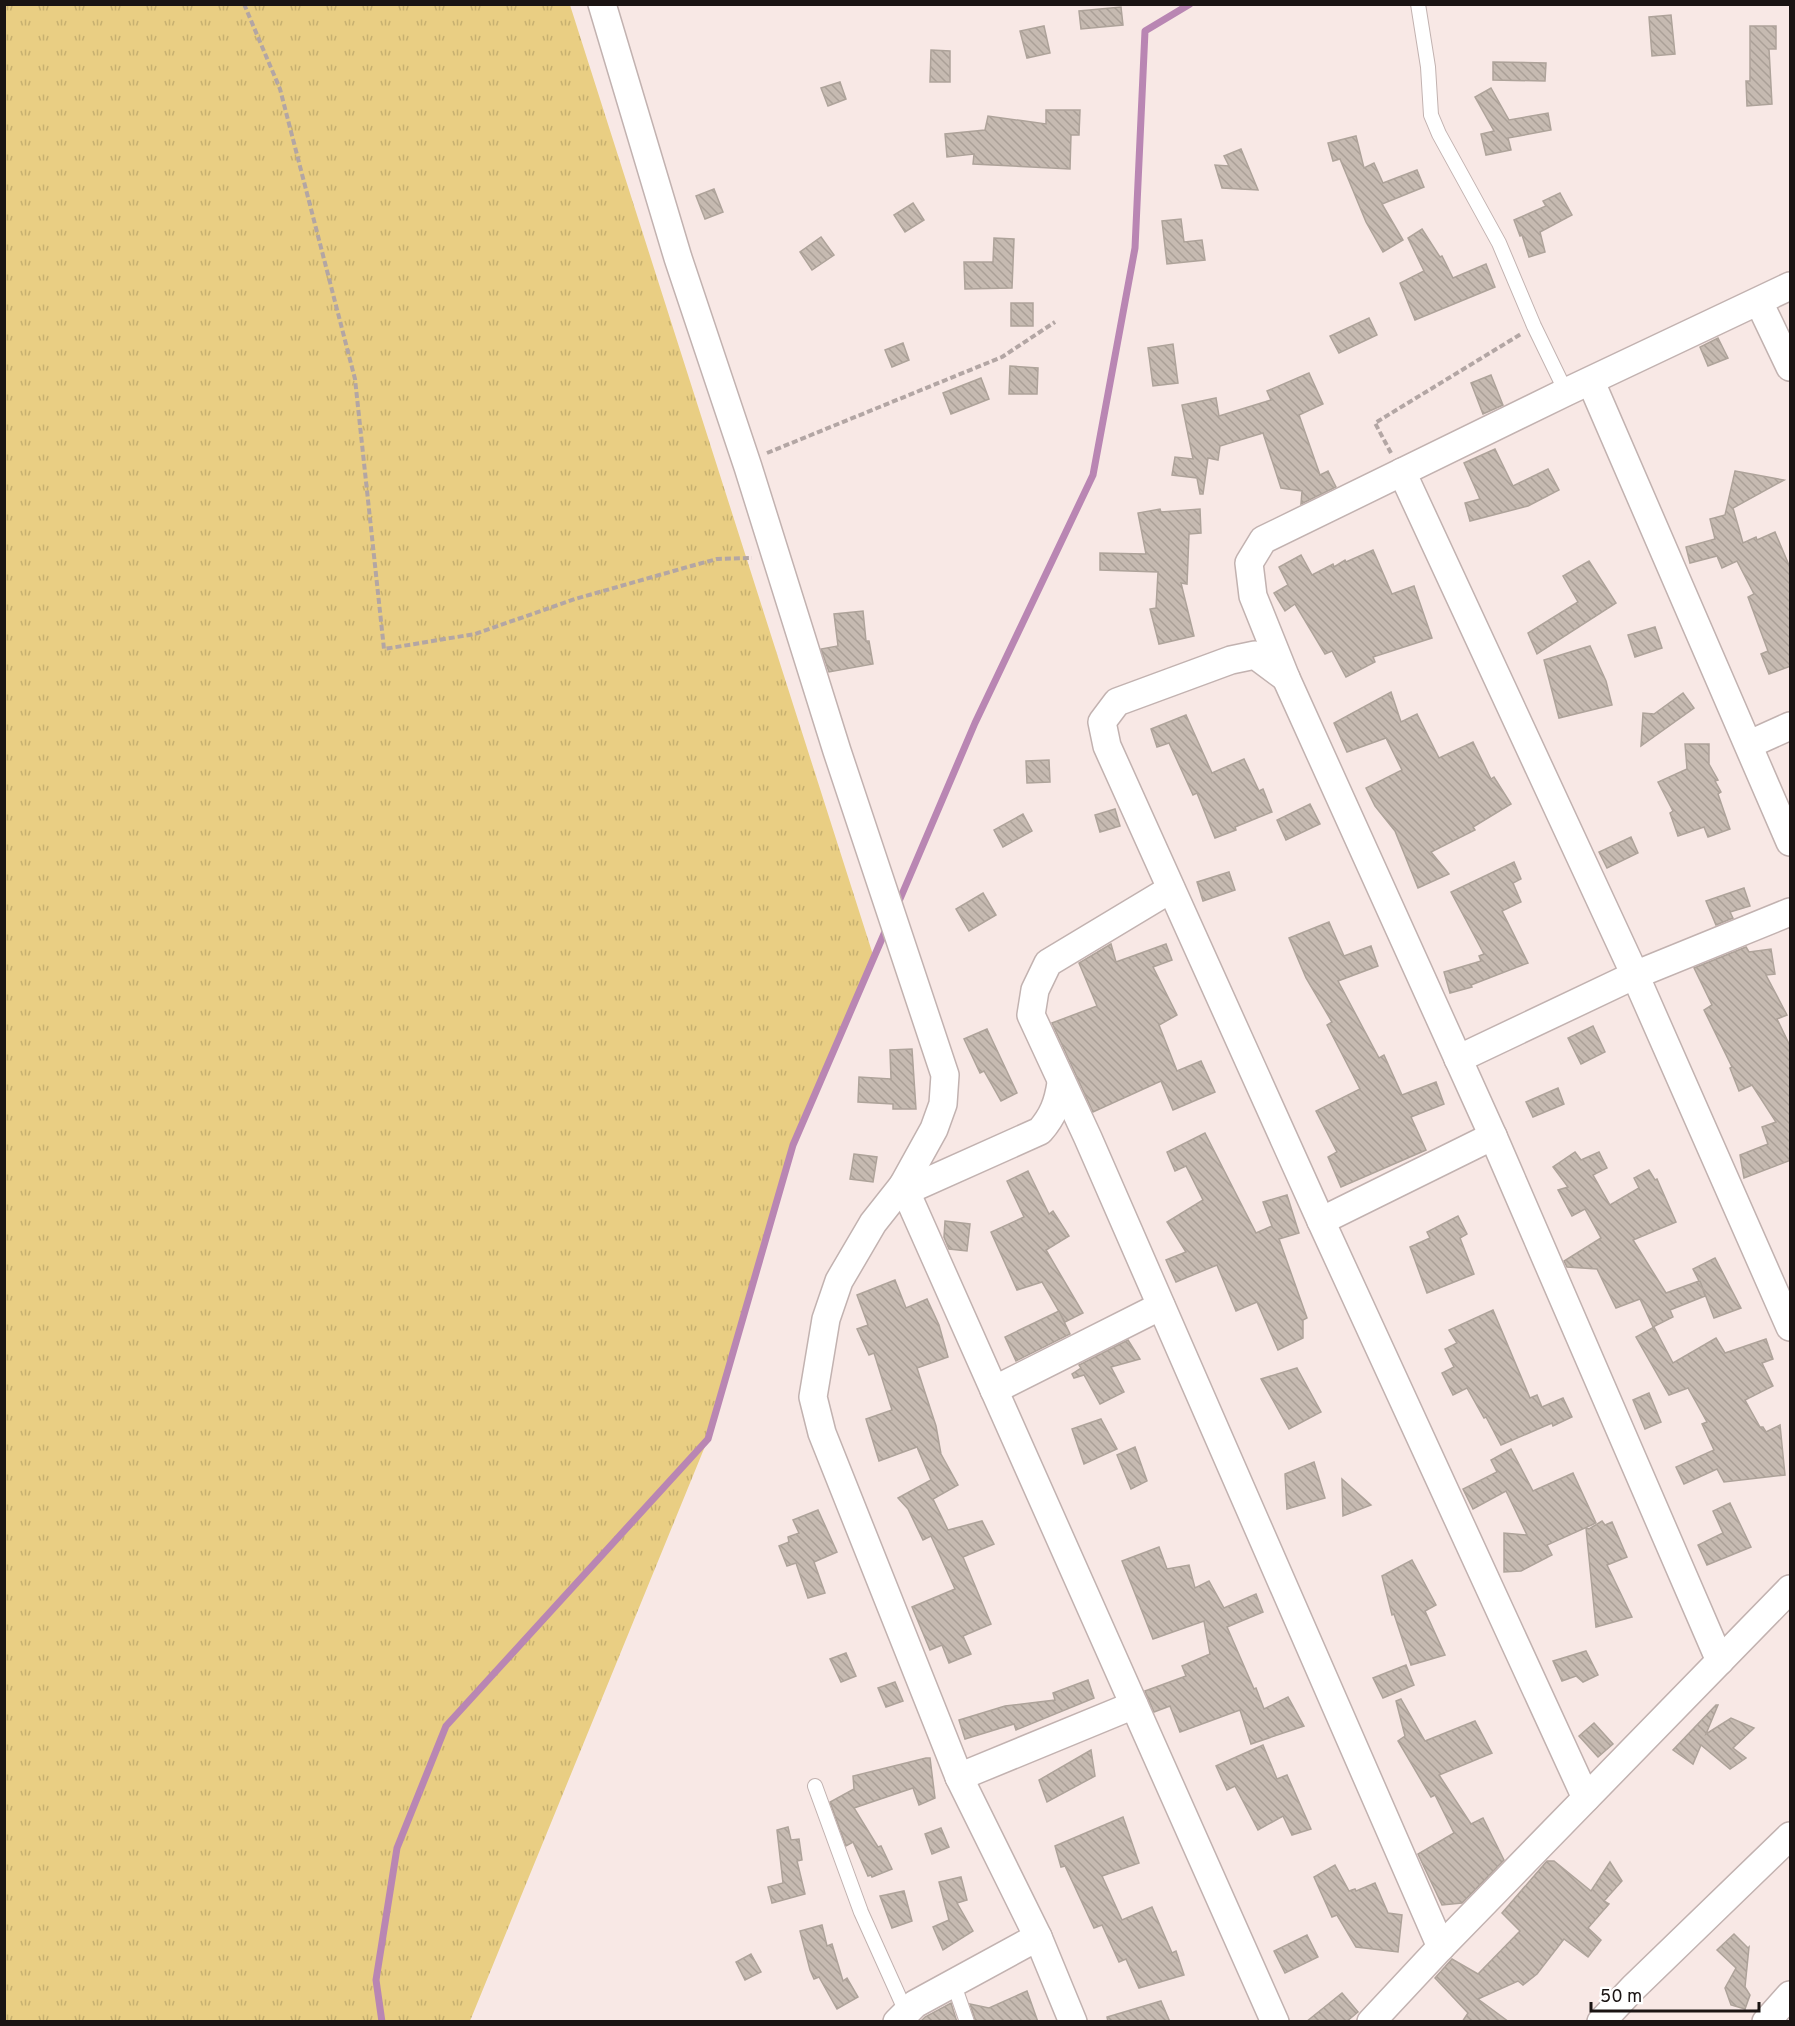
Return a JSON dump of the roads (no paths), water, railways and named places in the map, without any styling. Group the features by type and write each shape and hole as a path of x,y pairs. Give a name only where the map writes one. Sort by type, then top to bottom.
{"street":[{"path":"602,4 678,258 945,1075 943,1104 934,1129 904,1188 873,1223 839,1281 826,1319 813,1396 822,1433 959,1777 1038,1937 1072,2022"},
{"path":"1720,1661 1493,1136 1286,678 1253,596 1249,563 1263,540 1566,392 1791,286"},
{"path":"1759,302 1791,367"},
{"path":"1591,382 1791,842"},
{"path":"1401,472 1635,975 1791,1327"},
{"path":"1286,678 1256,655 1231,660 1117,702 1102,722 1107,746 1321,1221 1586,1798"},
{"path":"1750,744 1791,726"},
{"path":"1172,889 1048,963 1035,990 1031,1015 1088,1138 1441,1947"},
{"path":"1458,1059 1635,975 1791,912"},
{"path":"904,1188 1040,1131 1051,1119 1061,1083"},
{"path":"1321,1221 1493,1136"},
{"path":"904,1188 1275,2022"},
{"path":"994,1390 1161,1306"},
{"path":"1371,2022 1441,1947 1791,1589"},
{"path":"959,1777 1134,1705"},
{"path":"1600,2022 1791,1836"},
{"path":"901,2017 915,2004 1038,1937"},
{"path":"1766,2022 1791,1995"}],"lane":[{"path":"1418,4 1428,67 1431,115 1439,134 1499,243 1534,326 1566,392"},
{"path":"815,1786 901,2017"},
{"path":"953,1982 968,2022"}],"waterway":[{"path":"897,906 975,723 1093,475 1135,248 1145,31 1190,4"},
{"path":"382,2022 376,1980 397,1848 446,1726 708,1439 793,1145 887,927"}]}
